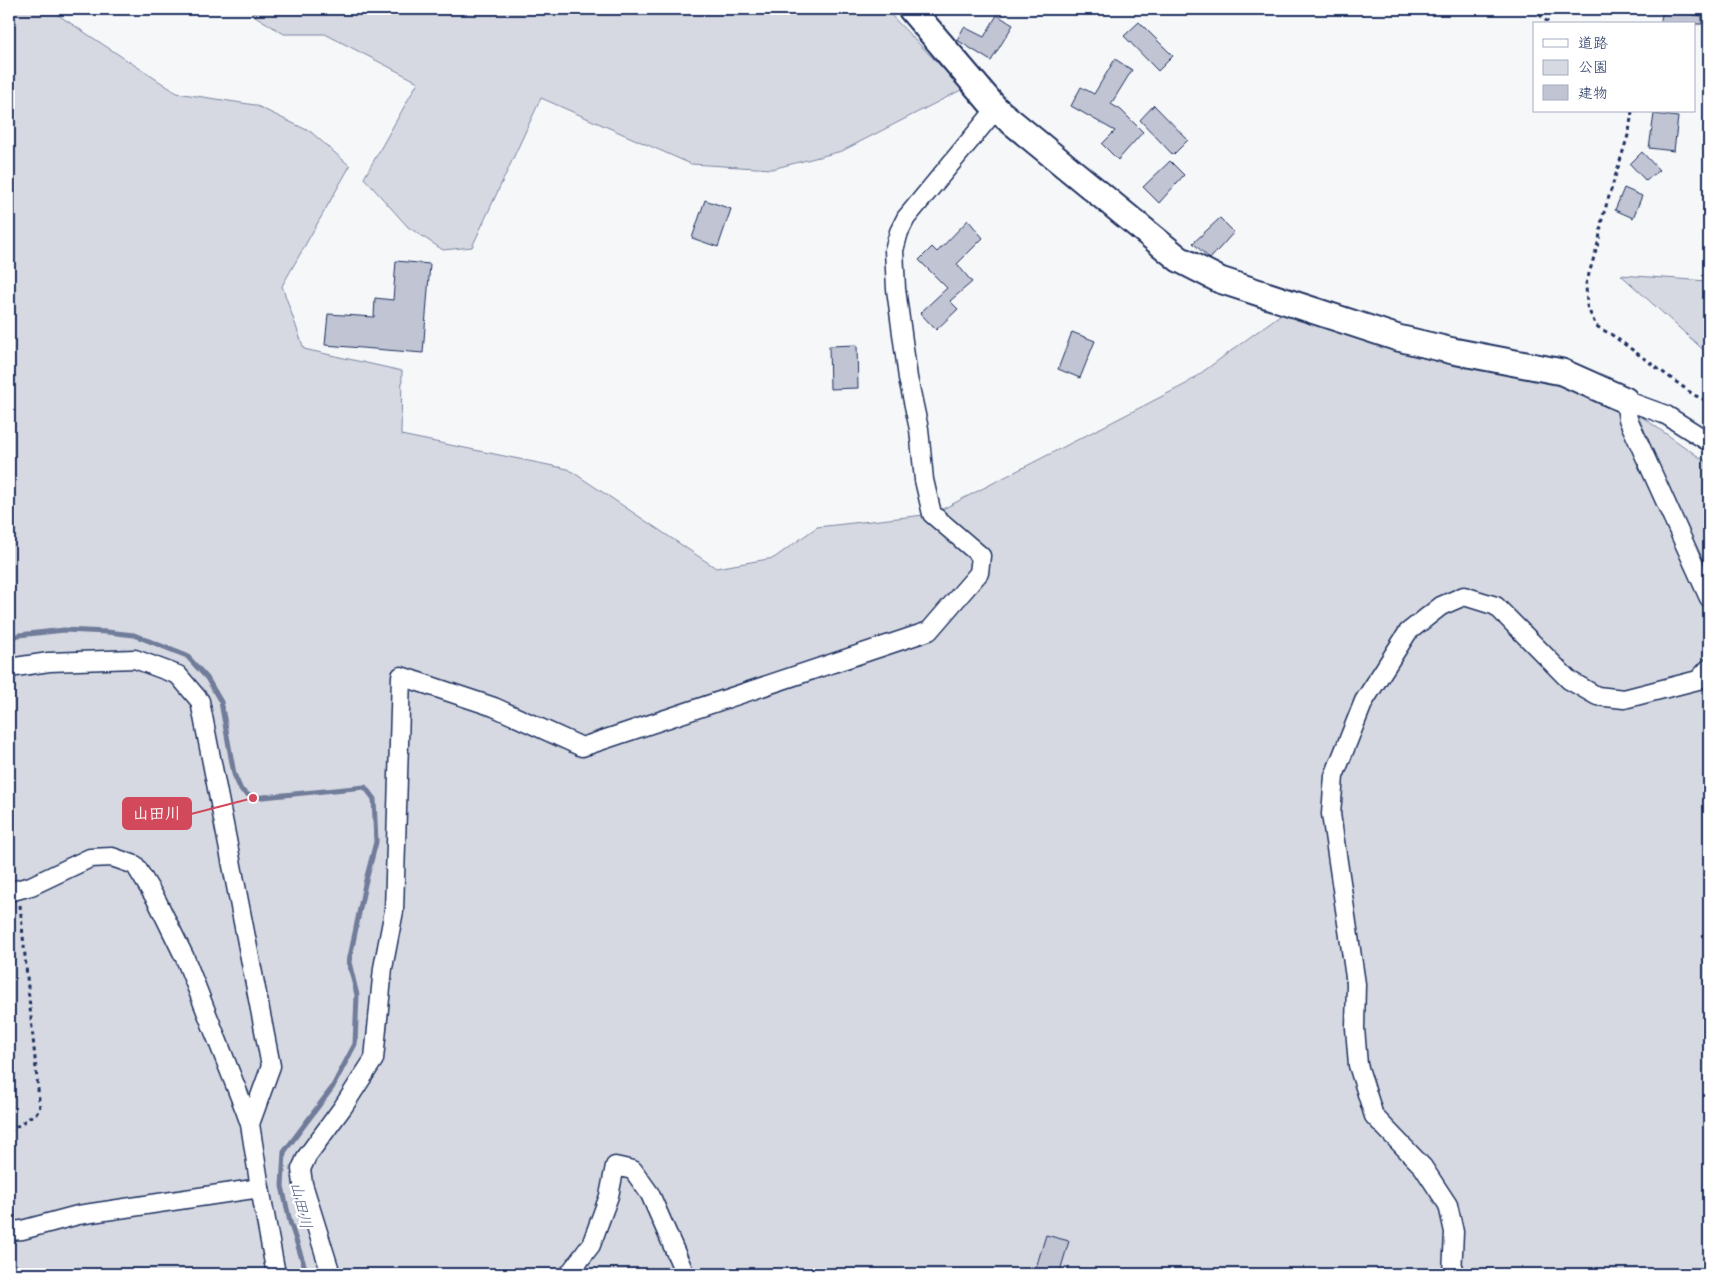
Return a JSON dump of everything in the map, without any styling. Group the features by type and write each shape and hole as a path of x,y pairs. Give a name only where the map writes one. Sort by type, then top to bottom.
{"street":[{"path":"918,11 996,109 1179,259 1220,280 1398,338 1453,352 1562,372 1625,400 1666,415 1709,442"},
{"path":"331,1274 303,1184 301,1169 307,1156 343,1107 374,1059 383,968 394,911 401,676 494,707 582,747 929,631 979,573 980,556 932,514 924,480 919,428 908,378 896,289 894,250 898,232 906,218 996,109"},
{"path":"1625,400 1628,418 1709,598"},
{"path":"1452,1274 1454,1232 1448,1205 1423,1167 1374,1116 1358,1065 1355,1028 1356,984 1332,814 1334,776 1364,701 1408,632 1442,606 1464,596 1496,606 1569,680 1597,696 1624,699 1698,680 1709,668"},
{"path":"9,668 48,662 135,659 178,676 200,701 271,1066 250,1124"},
{"path":"14,891 90,858 112,856 135,865 157,900 185,958 250,1124 276,1274"},
{"path":"569,1274 591,1245 609,1196 616,1166 632,1170 650,1194 685,1274"},
{"path":"9,1231 22,1230 78,1215 260,1188"}],"path":[{"path":"1533,9 1548,22"},
{"path":"1632,112 1629,132 1602,218 1599,240 1586,284 1587,306 1596,326 1694,395 1709,402"},
{"path":"9,1132 40,1110 14,891"}],"green space":[{"path":"9,9 49,9 177,93 255,105 311,132 350,166 282,286 304,349 402,371 401,435 568,469 716,568 774,558 817,527 933,514 1186,384 1295,304 1605,391 1709,464 1709,1274 9,1274"},
{"path":"251,9 885,9 963,89 842,151 772,169 691,164 541,98 472,247 443,250 408,227 364,178 418,82 325,34 284,34 255,16"},
{"path":"1709,261 1709,355 1621,275 1707,281"}],"building":[{"path":"1663,10 1702,16 1702,24 1696,24 1696,22 1660,22"},
{"path":"997,15 1013,25 991,61 957,40 964,27 984,37"},
{"path":"1139,22 1173,56 1158,71 1124,36"},
{"path":"1115,59 1132,70 1111,104 1121,110 1143,132 1118,160 1102,144 1115,131 1071,106 1081,87 1094,94"},
{"path":"1154,105 1188,140 1173,155 1140,120"},
{"path":"1654,114 1678,117 1674,151 1649,148"},
{"path":"1642,152 1659,170 1646,181 1630,164"},
{"path":"1170,161 1184,175 1159,203 1143,187"},
{"path":"1624,188 1642,196 1633,218 1615,210"},
{"path":"705,200 731,209 718,247 692,238"},
{"path":"1220,218 1234,232 1210,259 1193,243"},
{"path":"968,220 983,238 957,264 972,282 950,301 958,309 936,330 920,313 947,288 919,260 932,247 937,252"},
{"path":"396,261 430,264 423,353 325,345 328,314 374,317 375,298 393,300"},
{"path":"1072,332 1095,341 1080,378 1058,369"},
{"path":"857,345 858,388 830,389 829,346"},
{"path":"1046,1235 1069,1241 1059,1274 1034,1274"}],"waterway":[{"name":"山田川","path":"9,639 19,635 64,630 107,632 134,635 187,656 207,678 221,702 234,774 241,790 253,798 365,787 374,799 376,842 365,884 349,962 357,995 355,1044 332,1088 284,1152 282,1186 290,1222 307,1274"}],"place":[{"name":"山田川","path":"253,798"}]}
